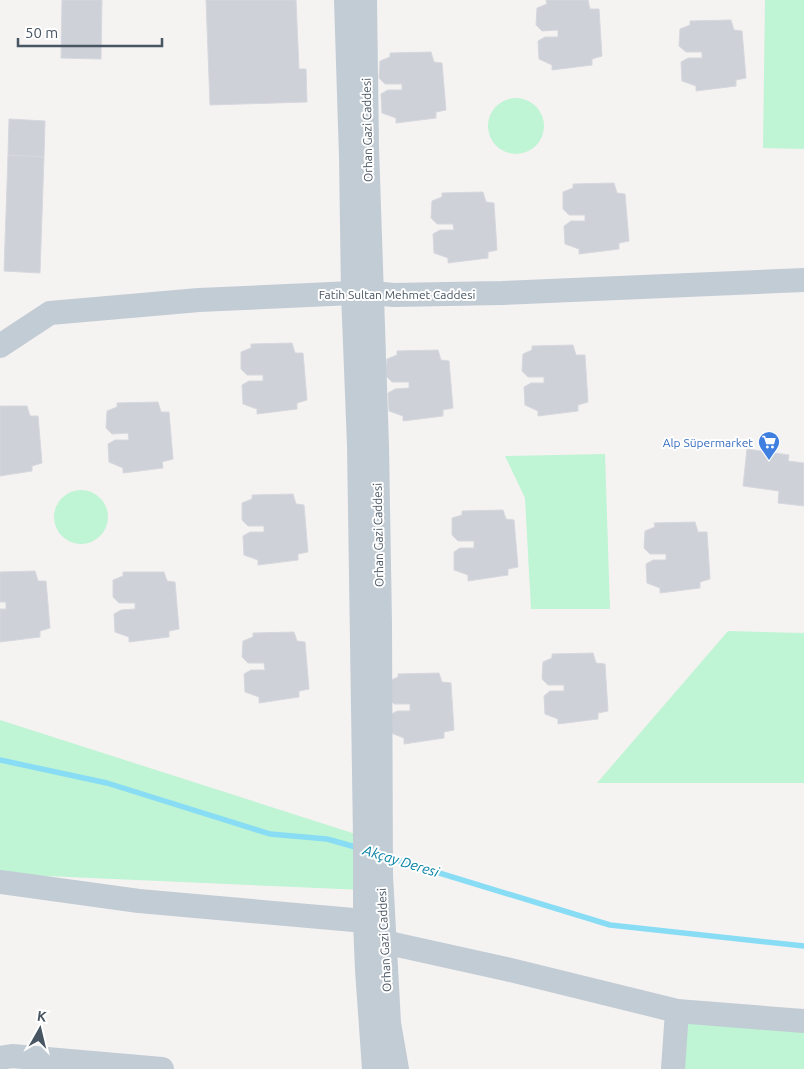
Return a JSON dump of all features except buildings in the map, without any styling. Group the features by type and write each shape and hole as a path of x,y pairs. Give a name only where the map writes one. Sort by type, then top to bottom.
{"street":[{"name":"Orhan Gazi Caddesi","path":"346,0 352,157 362,293"},
{"name":"Orhan Gazi Caddesi","path":"365,0 367,147 359,445 373,866 384,942 388,1023 397,1069"},
{"name":"Fatih Sultan Mehmet Caddesi","path":"0,346 50,313 198,300 362,293 394,295 502,293 804,280"},
{"name":"Orhan Gazi Caddesi","path":"373,866 365,921 366,970 374,1069"},
{"path":"0,882 140,901 365,921"},
{"path":"384,942 506,969 677,1011 804,1021"},
{"path":"673,1069 677,1011"},
{"path":"0,1058 12,1056 162,1069"}],"green space":[{"path":"765,0 804,0 804,149 763,148"},
{"path":"516,98 531,103 539,111 544,126 539,141 531,149 516,154 501,149 493,141 488,126 493,111 501,103"},
{"path":"605,454 610,609 531,609 525,498 505,456"},
{"path":"81,490 91,492 100,498 106,507 108,517 106,527 100,536 91,542 81,544 71,542 62,536 56,527 54,517 56,507 62,498 71,492"},
{"path":"728,631 804,633 804,783 597,783"},
{"path":"0,720 365,837 364,890 0,874"},
{"path":"688,1017 804,1025 804,1069 684,1069"}],"waterway":[{"name":"Akçay Deresi","path":"0,760 107,783 270,834 327,839 359,848"},
{"name":"Akçay Deresi","path":"387,857 610,925 804,946"}],"place":[{"name":"Alp Süpermarket","path":"769,461"}]}
